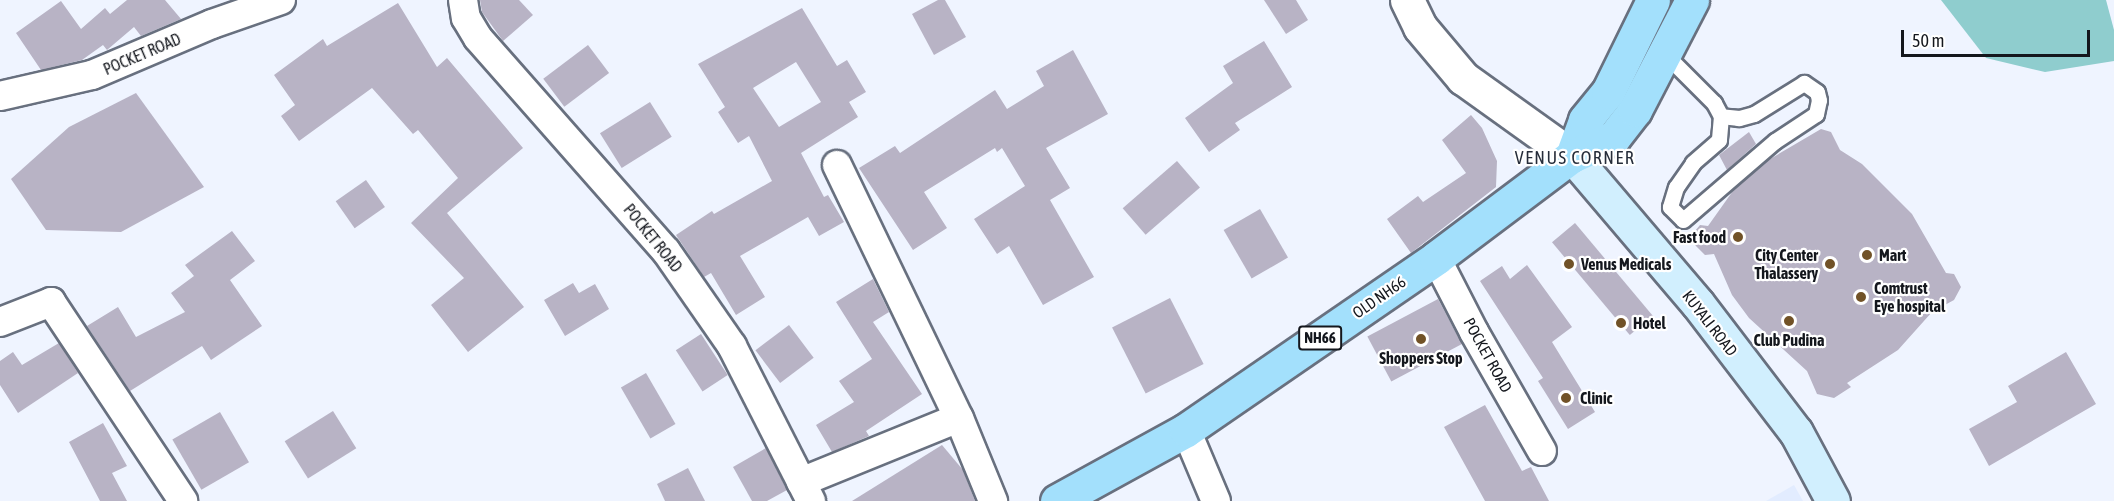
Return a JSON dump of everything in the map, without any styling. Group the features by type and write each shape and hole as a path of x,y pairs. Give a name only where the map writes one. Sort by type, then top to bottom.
{"main road":[{"name":"OLD NH66","path":"1057,501 1186,430 1436,258 1572,156 1614,137 1635,110 1692,0"},
{"path":"1572,156 1585,120 1608,92 1651,1"},
{"name":"KUYALI ROAD","path":"1572,156 1698,304 1796,432 1833,501"}],"street":[{"name":"POCKET ROAD","path":"0,96 92,75 212,24 281,0"},
{"name":"POCKET ROAD","path":"463,0 465,18 478,38 666,251 732,346 806,491"},
{"path":"1407,0 1420,27 1463,78 1572,156"},
{"path":"837,165 958,418 993,501"},
{"name":"POCKET ROAD","path":"1436,258 1474,332 1542,451"},
{"path":"0,322 51,302 183,501"},
{"path":"806,491 958,418"},
{"path":"1186,430 1216,501"}],"lane":[{"path":"1664,53 1714,103 1721,116 1719,140 1693,163 1676,187 1670,207 1683,220 1775,141 1816,114 1819,100 1817,92 1804,83 1754,114 1739,118 1721,116"}],"shaded area":[{"path":"1941,0 2106,0 2114,30 2114,61 2045,72 1986,58"},
{"path":"1794,485 1803,501 1766,501"}],"building":[{"path":"127,0 165,0 181,19 141,36 134,27 107,50 103,45 82,60 41,70 16,33 61,1 81,29 105,8 110,14"},
{"path":"480,0 519,0 533,15 503,41 482,12"},
{"path":"938,0 945,0 966,37 934,55 912,14"},
{"path":"1264,0 1296,0 1308,20 1286,34"},
{"path":"398,3 437,67 447,58 523,148 447,213 524,307 468,352 431,305 464,278 411,223 458,178 418,130 413,134 372,88 299,141 281,116 295,105 274,75 323,39 327,46"},
{"path":"802,8 837,66 847,60 866,92 849,102 858,117 801,153 824,197 828,195 844,222 819,236 808,217 740,256 765,297 736,315 711,273 704,277 676,235 712,211 714,214 772,181 749,136 738,143 718,112 725,107 698,64","holes":["796,62 821,102 779,127 753,88"]},
{"path":"1264,41 1292,87 1235,123 1240,130 1209,152 1185,118 1233,83 1223,66"},
{"path":"588,45 609,73 564,107 543,79"},
{"path":"1073,50 1108,114 1046,148 1070,188 1050,200 1094,277 1043,305 1009,246 997,254 974,219 1025,186 1002,148 997,152 995,148 924,192 947,228 913,250 859,168 895,146 900,153 995,90 1007,109 1044,86 1036,71"},
{"path":"136,93 204,187 121,232 46,230 11,179 69,127"},
{"path":"650,102 672,137 622,168 600,133"},
{"path":"1471,115 1482,128 1497,161 1496,187 1411,253 1387,219 1418,196 1423,202 1466,173 1442,140"},
{"name":"City Center Thalassery","path":"1821,129 1831,132 1840,150 1862,164 1912,214 1946,273 1954,274 1961,287 1954,300 1932,312 1898,350 1847,383 1851,387 1834,398 1817,394 1807,371 1749,318 1732,295 1714,254 1705,255 1692,242 1695,231 1700,225 1708,226 1735,188 1765,162"},
{"path":"1749,132 1756,144 1727,170 1719,155"},
{"path":"1177,161 1200,187 1146,235 1123,208"},
{"path":"366,180 385,207 355,228 336,201"},
{"path":"1260,209 1288,257 1252,278 1224,230"},
{"path":"1575,223 1653,316 1630,335 1552,242"},
{"path":"232,231 255,261 230,280 262,326 211,360 202,346 130,391 87,326 118,307 136,337 185,312 171,293 194,276 185,265"},
{"path":"1527,265 1572,327 1552,342 1595,412 1568,429 1538,381 1543,378 1480,281 1502,266 1510,279"},
{"path":"873,279 889,312 873,322 922,394 866,431 869,436 832,452 816,425 854,402 839,381 872,359 836,302"},
{"path":"573,283 579,293 595,284 609,309 565,336 544,300"},
{"path":"1170,298 1204,364 1146,393 1112,328"},
{"path":"1438,299 1462,344 1391,382 1367,337"},
{"path":"789,325 814,358 780,383 755,350"},
{"path":"701,334 728,375 703,391 676,350"},
{"path":"59,343 78,373 18,413 0,385 0,361 13,352 22,365"},
{"path":"2066,352 2096,404 1989,466 1969,429 2017,402 2008,386"},
{"path":"646,373 676,424 650,439 621,388"},
{"path":"1485,405 1522,471 1531,467 1549,501 1485,501 1444,427"},
{"path":"333,411 356,448 308,479 285,441"},
{"path":"220,412 249,462 201,490 172,440"},
{"path":"103,423 127,466 112,473 127,501 100,501 69,442"},
{"path":"942,445 963,470 975,501 852,501"},
{"path":"766,448 787,490 767,501 752,501 733,467"},
{"path":"688,468 705,501 665,501 657,484"}],"place":[{"name":"Fast food","path":"1738,237"},
{"name":"Mart","path":"1867,255"},
{"name":"Venus Medicals","path":"1569,264"},
{"name":"City Center Thalassery","path":"1830,264"},
{"name":"Comtrust Eye hospital","path":"1861,297"},
{"name":"Club Pudina","path":"1789,321"},
{"name":"Hotel","path":"1621,323"},
{"name":"Shoppers Stop","path":"1421,339"},
{"name":"Clinic","path":"1566,398"}],"district":[{"name":"VENUS CORNER","path":"1575,158"}]}
